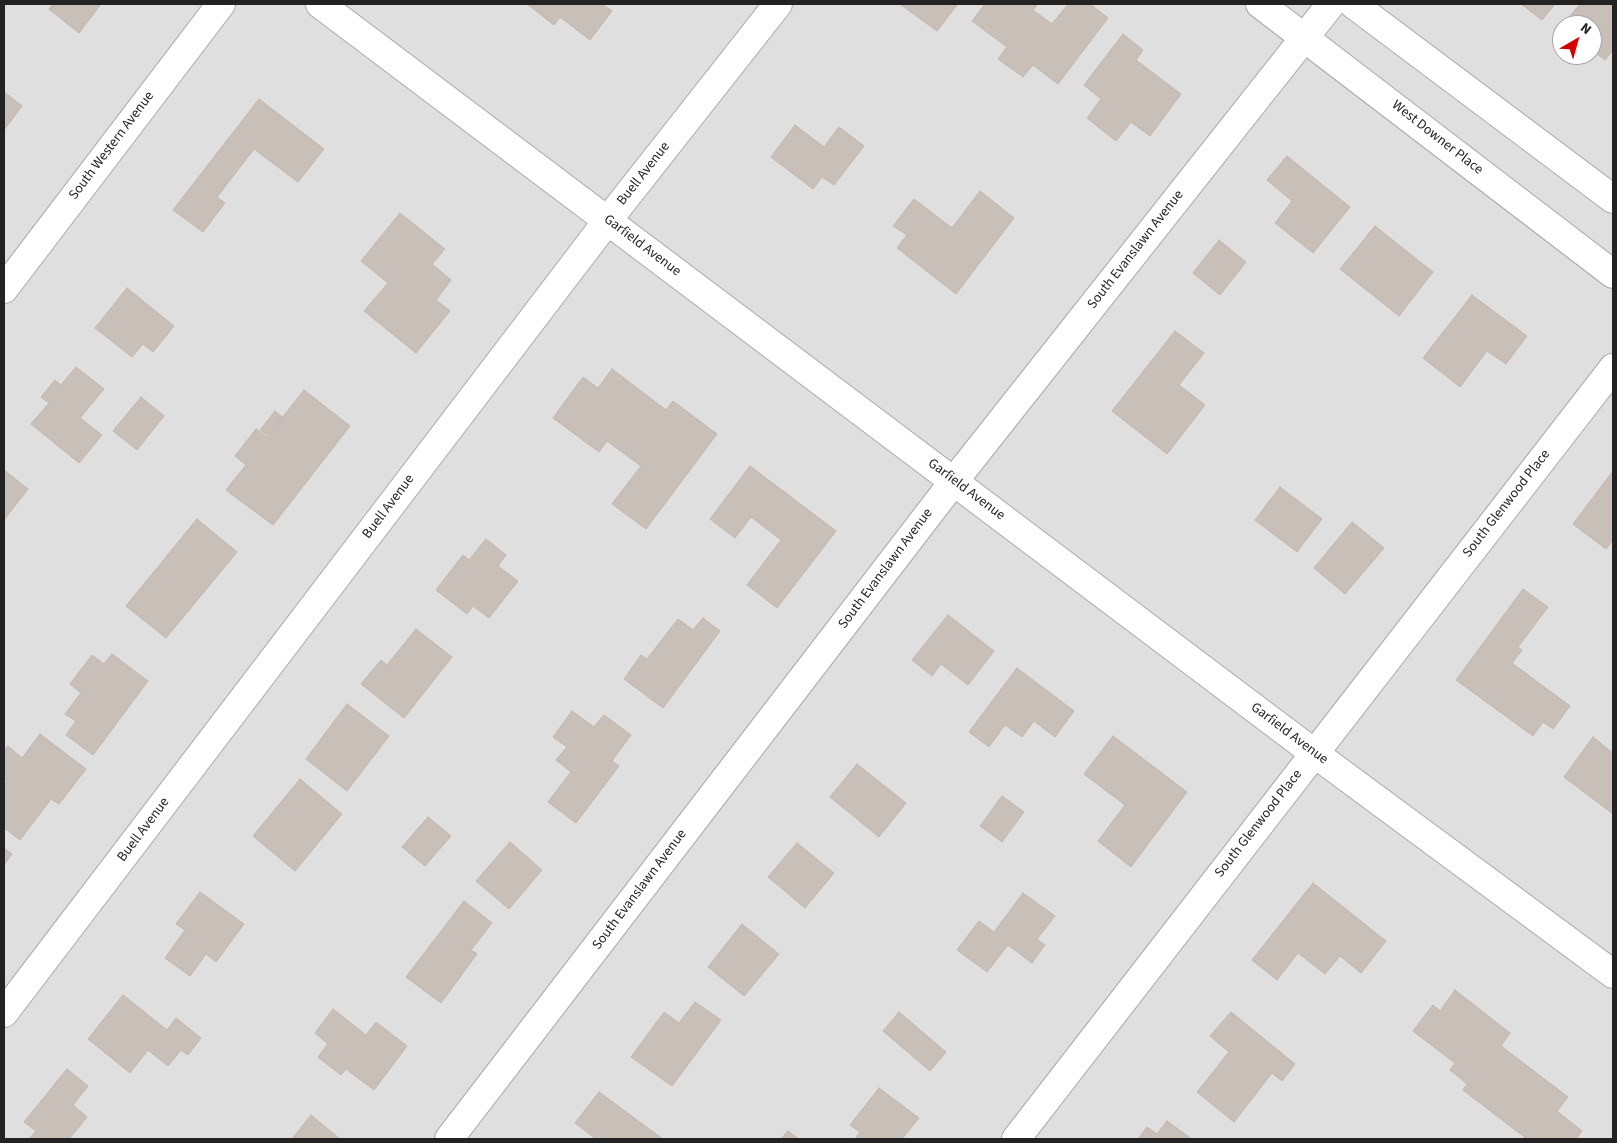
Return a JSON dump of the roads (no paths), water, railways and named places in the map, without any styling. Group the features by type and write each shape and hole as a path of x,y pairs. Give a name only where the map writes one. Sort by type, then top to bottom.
{"street":[{"name":"South Western Avenue","path":"4,288 221,4"},
{"name":"Garfield Avenue","path":"320,4 1314,752 1613,974"},
{"name":"Buell Avenue","path":"4,1013 608,220 778,4"},
{"name":"West Downer Place","path":"1260,4 1305,36 1613,274"},
{"name":"South Evanslawn Avenue","path":"449,1139 954,481 1331,4"},
{"path":"1353,4 1613,199"},
{"name":"South Glenwood Place","path":"1016,1139 1613,368"}]}
